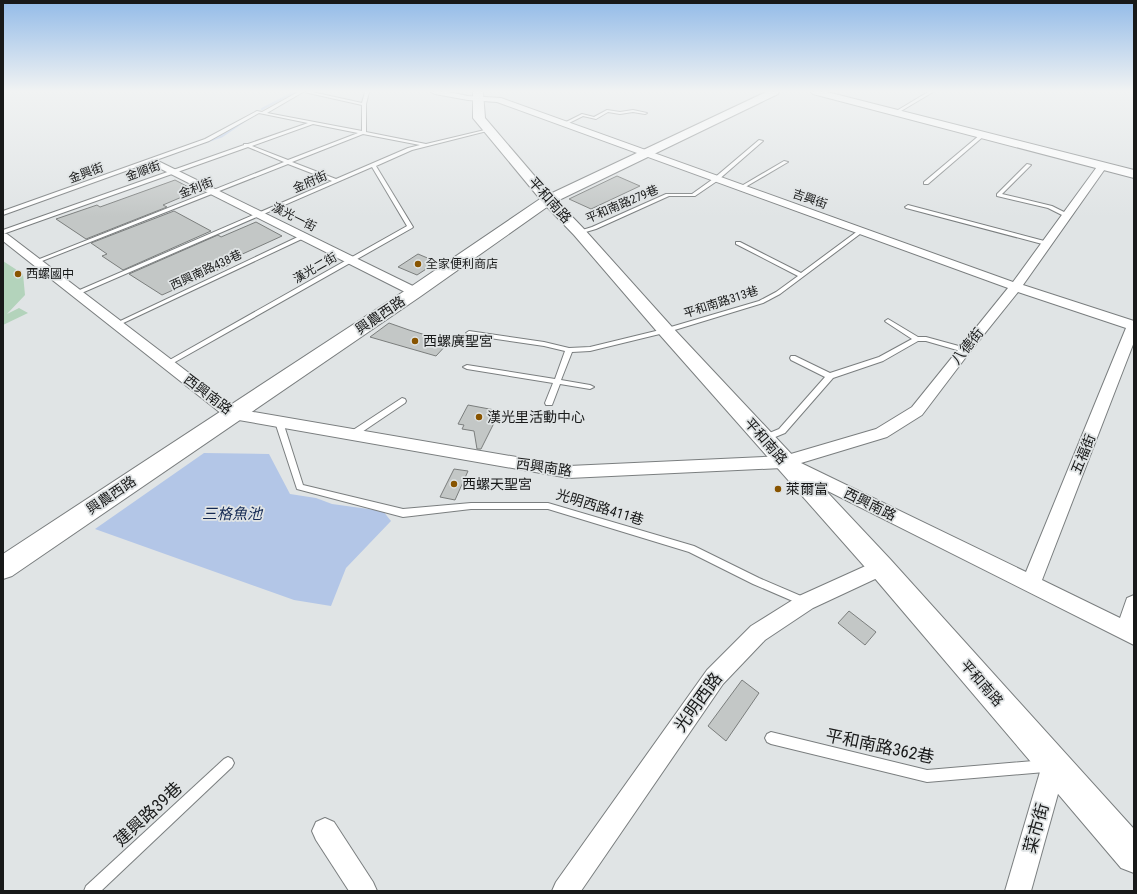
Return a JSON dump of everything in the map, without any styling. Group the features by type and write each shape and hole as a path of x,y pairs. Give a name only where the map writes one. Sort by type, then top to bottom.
{"main road":[{"name":"平和南路","path":"492,134 548,200 579,232 666,331 765,438 784,462 881,567 1134,855"},
{"name":"興農西路","path":"3,568 415,292 548,200 686,134"}],"street":[{"name":"吉興街","path":"591,134 715,180 1016,287 1134,326"},
{"path":"978,134 1134,174"},
{"name":"漢光一街","path":"160,165 415,292"},
{"name":"八德街","path":"784,462 881,433 917,412 964,350 1016,287 1102,166"},
{"name":"西興南路","path":"3,236 232,414 569,472 784,462 1130,633"},
{"name":"五福街","path":"1031,584 1134,326"},
{"name":"光明西路","path":"564,891 715,677 758,633 806,602 881,567"},
{"path":"1130,633 1134,604"},
{"name":"菜市街","path":"1018,891 1054,765"},
{"path":"325,831 364,891"}],"lane":[{"name":"金興街","path":"3,213 207,140 218,134"},
{"name":"金順街","path":"3,232 279,134"},
{"name":"金利街","path":"35,262 360,134"},
{"name":"金興街","path":"372,134 426,145"},
{"name":"金府街","path":"77,293 410,149 473,134"},
{"path":"926,183 983,135"},
{"name":"平和南路279巷","path":"579,232 594,228 668,195 693,195 715,180 761,141"},
{"path":"246,145 336,181"},
{"path":"740,188 786,162"},
{"name":"漢光二街","path":"168,364 410,227 374,165"},
{"path":"1028,165 999,195 1050,207 1066,215"},
{"path":"908,207 1046,243"},
{"name":"平和南路313巷","path":"469,333 544,344 569,350 590,349 666,331 761,302 778,293 861,231"},
{"name":"西興南路438巷","path":"117,324 304,236"},
{"path":"738,243 801,276"},
{"path":"888,321 917,339"},
{"path":"765,438 782,431 830,376 881,359 917,339 926,339 964,350"},
{"path":"549,403 569,350"},
{"path":"793,358 830,376"},
{"path":"466,367 590,387"},
{"path":"353,434 402,401"},
{"name":"光明西路411巷","path":"279,422 300,487 403,513 471,506 548,506 691,549 756,581 806,602"},
{"name":"平和南路362巷","path":"771,738 926,776 1054,765"},
{"name":"建興路39巷","path":"91,891 228,762"}],"green space":[{"path":"3,261 23,274 25,295 7,314 19,308 28,313 3,325"}],"water":[{"name":"三格魚池","path":"204,453 269,454 290,494 316,498 332,504 383,511 391,521 346,568 331,606 294,600 95,529"}],"building":[{"path":"617,176 640,186 591,209 569,199"},
{"path":"175,180 196,191 163,205 167,207 86,239 56,219 97,205 100,207"},
{"path":"174,211 211,231 123,270 102,256 107,254 91,243"},
{"path":"256,222 282,236 225,262 229,265 162,295 129,274 218,235 221,237"},
{"name":"全家便利商店","path":"418,254 437,262 417,275 398,267"},
{"path":"389,323 449,342 436,356 370,337"},
{"name":"漢光里活動中心","path":"468,405 500,411 481,449 477,449 474,431 462,429 464,425 458,424"},
{"name":"西螺天聖宮","path":"454,469 468,471 455,500 440,497"},
{"path":"849,611 876,632 865,645 838,623"},
{"path":"742,680 759,693 726,741 708,726"}],"waterway":[{"path":"205,142 225,134"}],"place":[{"name":"全家便利商店","path":"418,264"},
{"name":"西螺國中","path":"18,274"},
{"name":"西螺廣聖宮","path":"415,341"},
{"name":"漢光里活動中心","path":"479,417"},
{"name":"西螺天聖宮","path":"454,484"},
{"name":"萊爾富","path":"778,489"}]}
